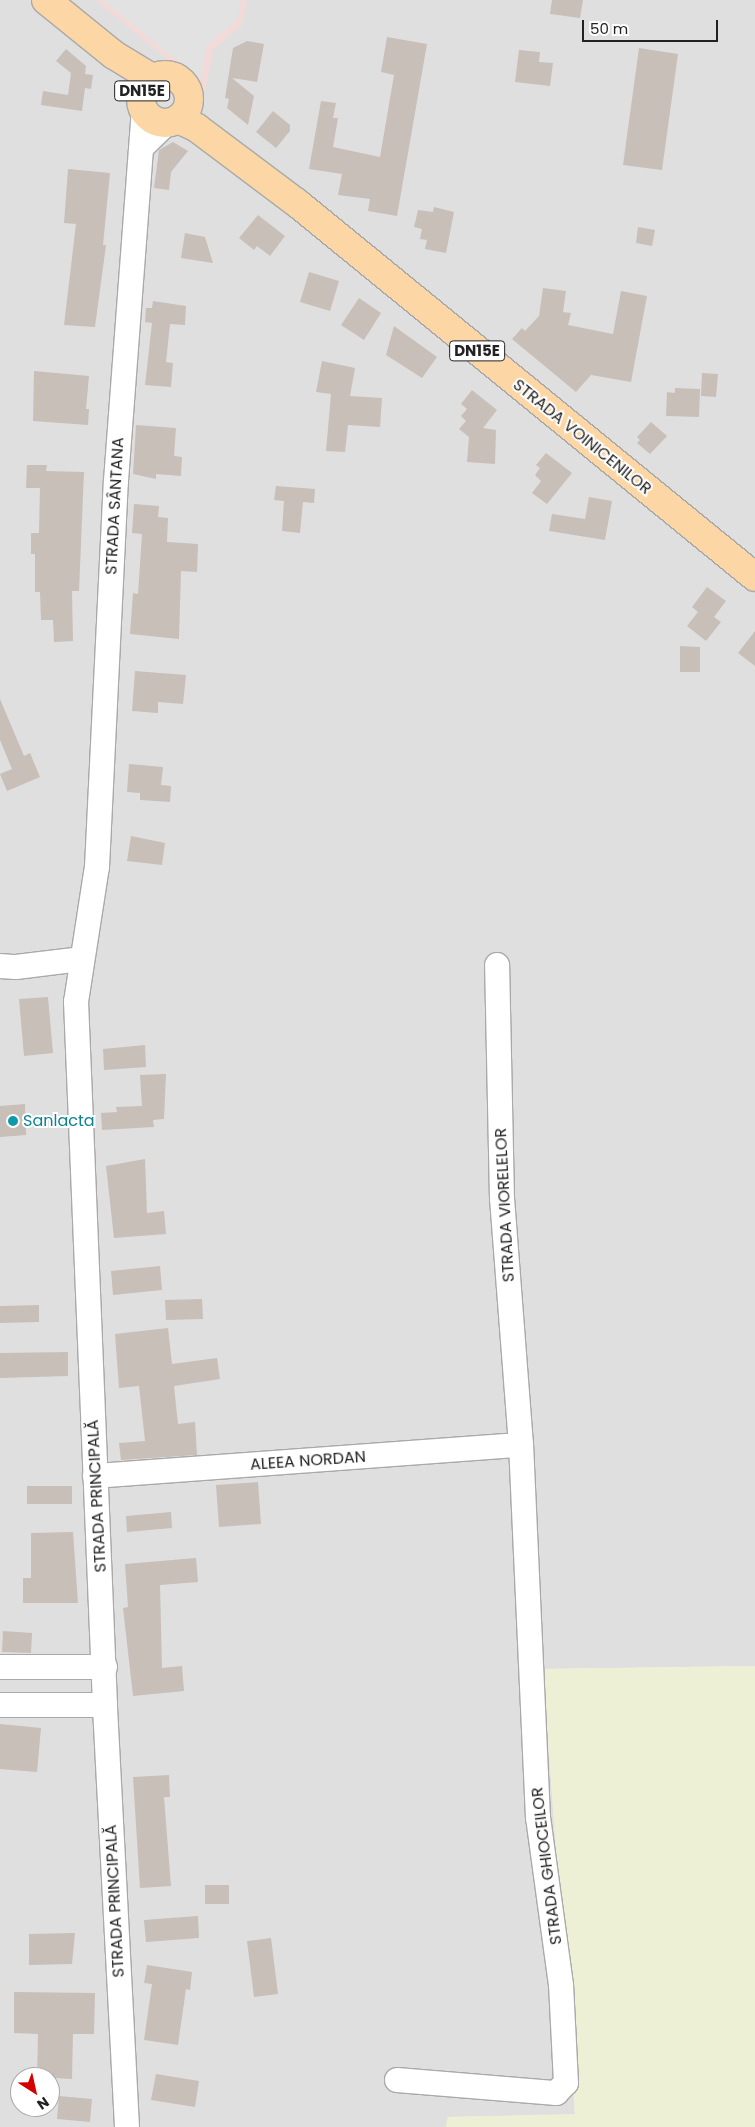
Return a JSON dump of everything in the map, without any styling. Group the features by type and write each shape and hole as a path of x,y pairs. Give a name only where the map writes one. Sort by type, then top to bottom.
{"main road":[{"name":"DN15E","path":"46,0 114,54 146,92 155,120 183,119 187,89 176,77 168,75 146,92"},
{"name":"STRADA VOINICENILOR","path":"183,119 297,203 755,577"}],"street":[{"name":"STRADA SÂNTANA","path":"97,867 116,481 146,92"},
{"path":"142,147 183,119"},
{"name":"STRADA PRINCIPALĂ","path":"97,867 81,959 76,1002 95,1476 105,1667 105,1705 127,2127"},
{"path":"0,966 16,967 81,959"},
{"name":"STRADA VIORELELOR","path":"498,965 502,1199 521,1445"},
{"name":"ALEEA NORDAN","path":"95,1476 521,1445"},
{"name":"STRADA GHIOCEILOR","path":"397,2080 556,2093 566,2083 561,1985 538,1818 521,1445"},
{"path":"0,1667 105,1667"},
{"path":"0,1704 105,1705"}],"shaded area":[{"path":"0,0 755,0 755,1666 543,1669 575,2115 448,2117 446,2127 0,2127"},
{"path":"96,0 247,0 243,24 213,50 205,91"},
{"path":"103,0 241,0 238,19 206,46 201,80"}],"green space":[{"path":"755,1666 755,2127 446,2127 448,2117 575,2114 543,1669"}],"building":[{"path":"552,0 583,0 580,18 550,14"},
{"path":"387,37 427,44 397,216 368,211 370,199 338,195 342,174 309,169 321,101 336,103 333,118 338,118 333,147 380,157 394,75 381,72"},
{"path":"247,41 264,44 257,82 232,78 254,96 248,125 227,108 229,99 225,98 233,48"},
{"path":"639,48 678,54 662,170 623,165"},
{"path":"66,49 86,66 85,74 93,75 91,89 85,88 82,111 41,105 43,91 68,95 71,73 56,61"},
{"path":"519,50 540,52 539,62 553,63 550,86 515,82"},
{"path":"273,111 290,125 290,131 276,148 256,132"},
{"path":"173,142 188,151 171,172 169,190 154,188 159,150"},
{"path":"68,169 110,173 103,245 106,245 95,327 64,325 76,224 64,223"},
{"path":"434,207 454,212 446,253 425,249 427,240 420,239 422,229 414,227 418,210 433,212"},
{"path":"258,215 285,236 270,256 257,246 254,250 239,238"},
{"path":"638,227 655,230 652,246 636,243"},
{"path":"185,233 205,237 213,263 181,258"},
{"path":"309,272 339,281 330,311 300,302"},
{"path":"543,288 566,291 563,312 571,313 568,325 613,334 621,291 647,296 631,382 591,375 576,392 512,339 522,328 525,331 539,316"},
{"path":"359,298 381,313 364,340 341,325"},
{"path":"153,301 186,306 185,325 170,324 166,362 173,363 171,387 145,385 152,323 145,322 146,308 152,308"},
{"path":"394,326 437,357 422,378 386,355"},
{"path":"322,361 355,368 350,396 382,398 380,427 348,425 345,452 326,451 331,394 316,392"},
{"path":"34,371 89,376 86,409 89,409 88,425 33,421"},
{"path":"702,373 718,374 716,397 701,396"},
{"path":"675,388 700,389 699,417 666,416 667,392 675,393"},
{"path":"472,390 497,410 483,428 496,430 495,464 467,462 469,437 459,429 466,421 461,416 467,409 461,404"},
{"path":"651,422 667,436 650,454 637,443 640,440 637,437"},
{"path":"136,425 176,428 174,456 182,457 181,476 156,474 156,479 133,474"},
{"path":"546,453 572,473 547,504 532,493 541,481 535,475 540,468 536,465"},
{"path":"27,465 47,465 46,471 84,472 79,591 72,591 73,641 54,642 53,620 41,620 40,592 35,592 35,554 31,554 31,533 39,533 40,488 26,488"},
{"path":"276,486 315,489 314,503 303,502 300,533 282,531 284,501 274,500"},
{"path":"589,497 612,501 605,540 549,531 552,514 585,519"},
{"path":"134,504 159,506 158,517 168,518 167,542 198,544 197,572 181,571 179,639 130,634 133,593 138,594 142,534 132,533"},
{"path":"707,587 726,601 714,617 721,622 706,641 687,626 698,612 692,607"},
{"path":"755,631 755,666 738,653"},
{"path":"680,646 700,647 700,672 680,672"},
{"path":"135,671 186,675 183,704 158,702 158,713 132,711"},
{"path":"0,699 24,756 30,753 40,777 7,791 0,774 12,769 0,740"},
{"path":"129,764 163,767 161,785 171,786 170,802 140,800 140,793 127,792"},
{"path":"131,836 165,843 162,865 127,861"},
{"path":"48,997 53,1053 24,1056 19,999"},
{"path":"145,1045 146,1067 104,1070 103,1049"},
{"path":"166,1074 164,1119 153,1120 154,1127 102,1130 101,1113 117,1112 116,1107 142,1106 140,1075"},
{"name":"Sanlacta","path":"25,1104 26,1135 0,1137 0,1106"},
{"path":"145,1159 147,1213 164,1211 166,1234 114,1238 106,1166"},
{"path":"160,1266 162,1290 113,1295 111,1271"},
{"path":"202,1299 203,1319 166,1320 165,1300"},
{"path":"39,1305 39,1322 0,1323 0,1306"},
{"path":"168,1328 172,1364 217,1358 220,1379 174,1386 178,1424 195,1422 197,1455 121,1460 119,1443 145,1441 139,1386 119,1388 115,1334"},
{"path":"68,1352 68,1376 0,1378 0,1353"},
{"path":"258,1482 261,1524 219,1527 216,1485"},
{"path":"27,1486 72,1486 72,1504 27,1504"},
{"path":"171,1512 172,1528 127,1532 126,1516"},
{"path":"73,1532 78,1603 23,1603 23,1578 31,1578 31,1533"},
{"path":"196,1558 198,1582 160,1585 162,1668 182,1666 184,1691 133,1696 123,1608 128,1607 125,1564"},
{"path":"3,1631 32,1633 31,1653 2,1652"},
{"path":"0,1724 41,1728 37,1772 0,1769"},
{"path":"169,1775 170,1797 164,1797 171,1886 140,1888 133,1777"},
{"path":"205,1885 229,1885 229,1904 205,1904"},
{"path":"198,1916 199,1938 146,1942 144,1920"},
{"path":"75,1933 72,1964 29,1965 29,1934"},
{"path":"271,1938 278,1994 254,1997 247,1941"},
{"path":"147,1965 192,1972 190,1990 186,1989 178,2045 144,2040 152,1984 144,1983"},
{"path":"14,1992 95,1993 94,2034 73,2034 72,2079 60,2078 60,2067 37,2067 38,2034 14,2033"},
{"path":"156,2074 199,2081 195,2107 151,2100"},
{"path":"60,2096 92,2099 90,2122 57,2119 57,2117 60,2117"}],"place":[{"name":"Sanlacta","path":"13,1121"}]}
